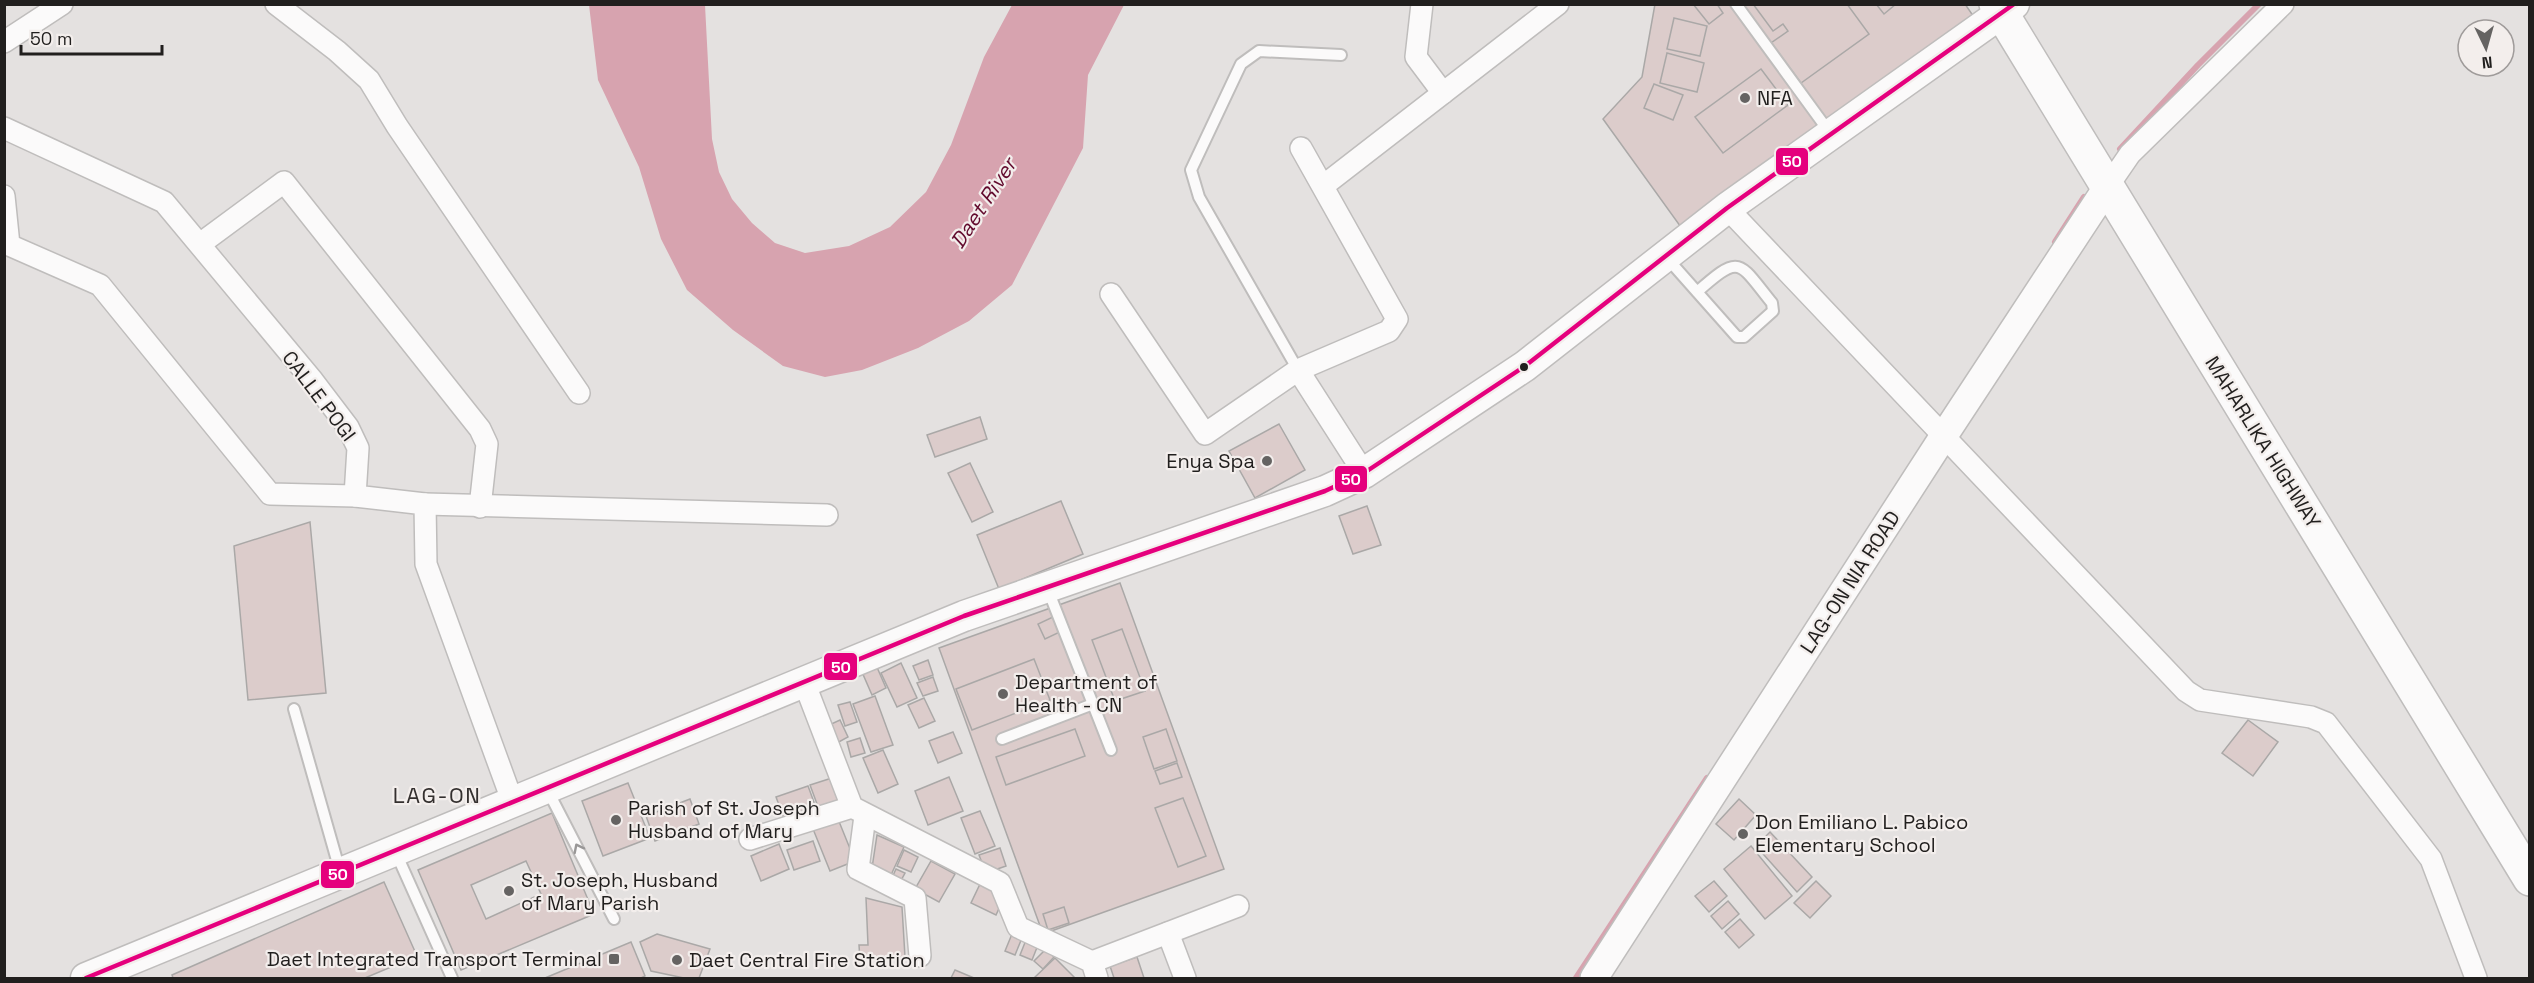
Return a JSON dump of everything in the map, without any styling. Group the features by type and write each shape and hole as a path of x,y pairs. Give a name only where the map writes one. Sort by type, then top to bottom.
{"highway":[{"name":"MAHARLIKA HIGHWAY","path":"2004,7 2108,186 2529,879"}],"main road":[{"path":"86,978 964,616 1325,491 1364,473 1525,366 1727,208 2004,7"}],"street":[{"path":"4,42 62,4"},
{"path":"276,4 337,51 369,80 397,126 579,393"},
{"path":"1422,4 1416,57 1443,93"},
{"path":"1323,186 1558,4"},
{"path":"2108,186 2130,154 2283,4"},
{"name":"CALLE POGI","path":"4,128 164,202 313,381 348,427 358,448 356,496"},
{"path":"1111,294 1204,434 1298,370 1389,331 1396,319 1301,148"},
{"path":"200,244 284,182 480,429 487,444 480,507"},
{"name":"LAG-ON NIA ROAD","path":"1594,978 2108,186"},
{"path":"4,196 9,245 100,285 270,494 356,496 425,504 480,507 827,515"},
{"path":"1727,208 1945,434 2192,697 2319,718 2326,723 2431,859 2476,978"},
{"path":"1298,370 1364,473"},
{"path":"425,504 426,564 513,803"},
{"path":"804,682 859,811 858,869 915,898 920,956"},
{"path":"750,839 859,811 1000,883 1018,927 1094,970 1168,933 1238,906"},
{"path":"1168,933 1185,978"}],"lane":[{"path":"1736,4 1831,134"},
{"path":"1298,370 1199,197 1191,170 1241,64 1259,51 1341,55"},
{"path":"1665,256 1737,338 1743,337 1773,310 1772,303 1744,269 1733,266 1724,268 1697,292"},
{"path":"1047,587 1111,750"},
{"path":"1002,739 1093,704"},
{"path":"294,709 341,873"},
{"path":"548,789 614,919"},
{"path":"395,851 452,978"}],"water":[{"name":"Daet River","path":"589,5 705,5 712,139 719,172 732,199 752,223 775,243 805,253 849,246 890,227 926,192 951,145 984,57 1012,5 1124,5 1088,75 1083,148 1012,285 969,321 918,348 862,370 825,377 783,366 733,330 687,290 661,239 639,167 598,80"}],"building":[{"name":"NFA","path":"1655,4 1965,4 1976,20 1683,230 1603,119 1642,77"},
{"path":"1693,4 1717,4 1723,13 1709,24"},
{"path":"1753,4 1847,4 1869,34 1801,83 1771,43 1788,31 1783,24 1773,31"},
{"path":"1876,4 1896,4 1884,14"},
{"path":"1674,18 1707,26 1700,56 1667,49"},
{"path":"1667,53 1704,63 1697,92 1660,83"},
{"path":"1761,69 1788,105 1723,153 1695,117"},
{"path":"1654,84 1683,95 1673,120 1644,108"},
{"path":"980,417 987,439 935,457 927,435"},
{"name":"Enya Spa","path":"1279,424 1305,470 1255,498 1229,451"},
{"path":"970,463 993,512 972,522 948,473"},
{"path":"1061,501 1083,554 999,589 977,535"},
{"path":"1367,506 1381,545 1353,554 1339,516"},
{"path":"310,522 326,693 248,700 234,546"},
{"path":"1120,583 1224,869 1043,934 939,648"},
{"path":"1055,616 1062,631 1045,639 1038,624"},
{"path":"1122,629 1145,691 1115,701 1092,640"},
{"name":"Department of Health - CN","path":"1034,659 1050,700 972,730 956,689"},
{"path":"928,660 933,675 919,680 913,666"},
{"path":"901,663 917,698 897,707 881,673"},
{"path":"876,665 886,688 872,695 862,672"},
{"path":"933,677 938,691 923,696 917,683"},
{"path":"875,696 893,745 871,752 853,704"},
{"path":"924,698 935,721 919,728 908,705"},
{"path":"850,702 857,722 845,726 838,705"},
{"path":"840,720 848,737 837,743 829,725"},
{"path":"2248,720 2278,742 2253,776 2222,753"},
{"path":"1075,729 1085,756 1006,785 996,757"},
{"path":"1166,729 1177,761 1154,769 1143,737"},
{"path":"953,732 962,753 938,763 929,741"},
{"path":"860,738 865,753 851,757 847,742"},
{"path":"883,750 898,784 878,793 863,758"},
{"path":"1177,763 1182,777 1160,784 1155,771"},
{"path":"835,777 844,804 820,812 810,785"},
{"path":"949,777 963,811 928,825 915,791"},
{"name":"Parish of St. Joseph Husband of Mary","path":"628,783 650,838 603,856 582,801"},
{"path":"808,786 818,813 786,824 776,797"},
{"path":"1183,798 1206,856 1178,867 1155,808"},
{"path":"690,799 699,824 655,841 646,816"},
{"path":"1739,799 1756,815 1734,840 1716,824"},
{"path":"980,811 995,846 975,854 961,818"},
{"path":"552,813 594,914 461,970 418,870","holes":["526,861 541,894 486,919 471,885"]},
{"path":"838,819 855,861 830,871 813,829"},
{"path":"1770,832 1812,877 1797,892 1756,846"},
{"path":"877,835 904,847 890,877 872,868"},
{"path":"813,841 820,861 794,870 787,850"},
{"path":"779,844 789,869 761,881 751,856"},
{"path":"1751,846 1792,896 1765,919 1724,869"},
{"path":"1000,848 1006,866 986,873 979,855"},
{"path":"904,850 918,857 911,872 897,866"},
{"path":"931,861 955,874 939,902 915,889"},
{"path":"896,869 905,873 899,884 891,880"},
{"path":"1714,881 1727,896 1709,912 1695,896"},
{"path":"1816,881 1831,896 1810,918 1794,903"},
{"path":"384,882 417,956 365,978 173,978 172,975"},
{"path":"981,882 991,887 1001,904 996,915 971,903"},
{"path":"866,898 902,907 905,957 860,960 859,945 868,945"},
{"path":"1728,901 1739,914 1722,929 1711,916"},
{"path":"1064,907 1069,923 1048,930 1043,914"},
{"path":"1740,919 1754,935 1739,948 1725,932"},
{"name":"Daet Central Fire Station","path":"657,934 710,949 699,978 684,978 651,971 640,942"},
{"path":"1012,934 1022,938 1015,955 1005,951"},
{"path":"1026,940 1038,945 1032,960 1020,955"},
{"name":"Daet Integrated Transport Terminal","path":"631,942 645,976 641,978 545,978"},
{"path":"1046,949 1054,957 1043,969 1034,961"},
{"path":"1137,957 1144,978 1114,978 1110,966"},
{"path":"1055,958 1075,978 1034,978"},
{"path":"955,970 974,978 951,978"}],"waterway":[{"path":"2120,149 2198,65 2259,4"},
{"path":"2055,242 2084,197"},
{"path":"1576,978 1707,778"}],"transit line":[{"name":"50","path":"86,978 964,616 1325,491 1364,473 1525,366 1727,208 2014,4"}],"place":[{"name":"NFA","path":"1745,98"},
{"name":"Enya Spa","path":"1267,461"},
{"name":"Department of Health - CN","path":"1003,694"},
{"name":"Parish of St. Joseph Husband of Mary","path":"616,820"},
{"name":"Don Emiliano L. Pabico Elementary School","path":"1743,834"},
{"name":"St. Joseph, Husband of Mary Parish","path":"509,891"},
{"name":"Daet Integrated Transport Terminal","path":"614,959"},
{"name":"Daet Central Fire Station","path":"677,960"}],"district":[{"name":"LAG-ON","path":"437,795"}]}
